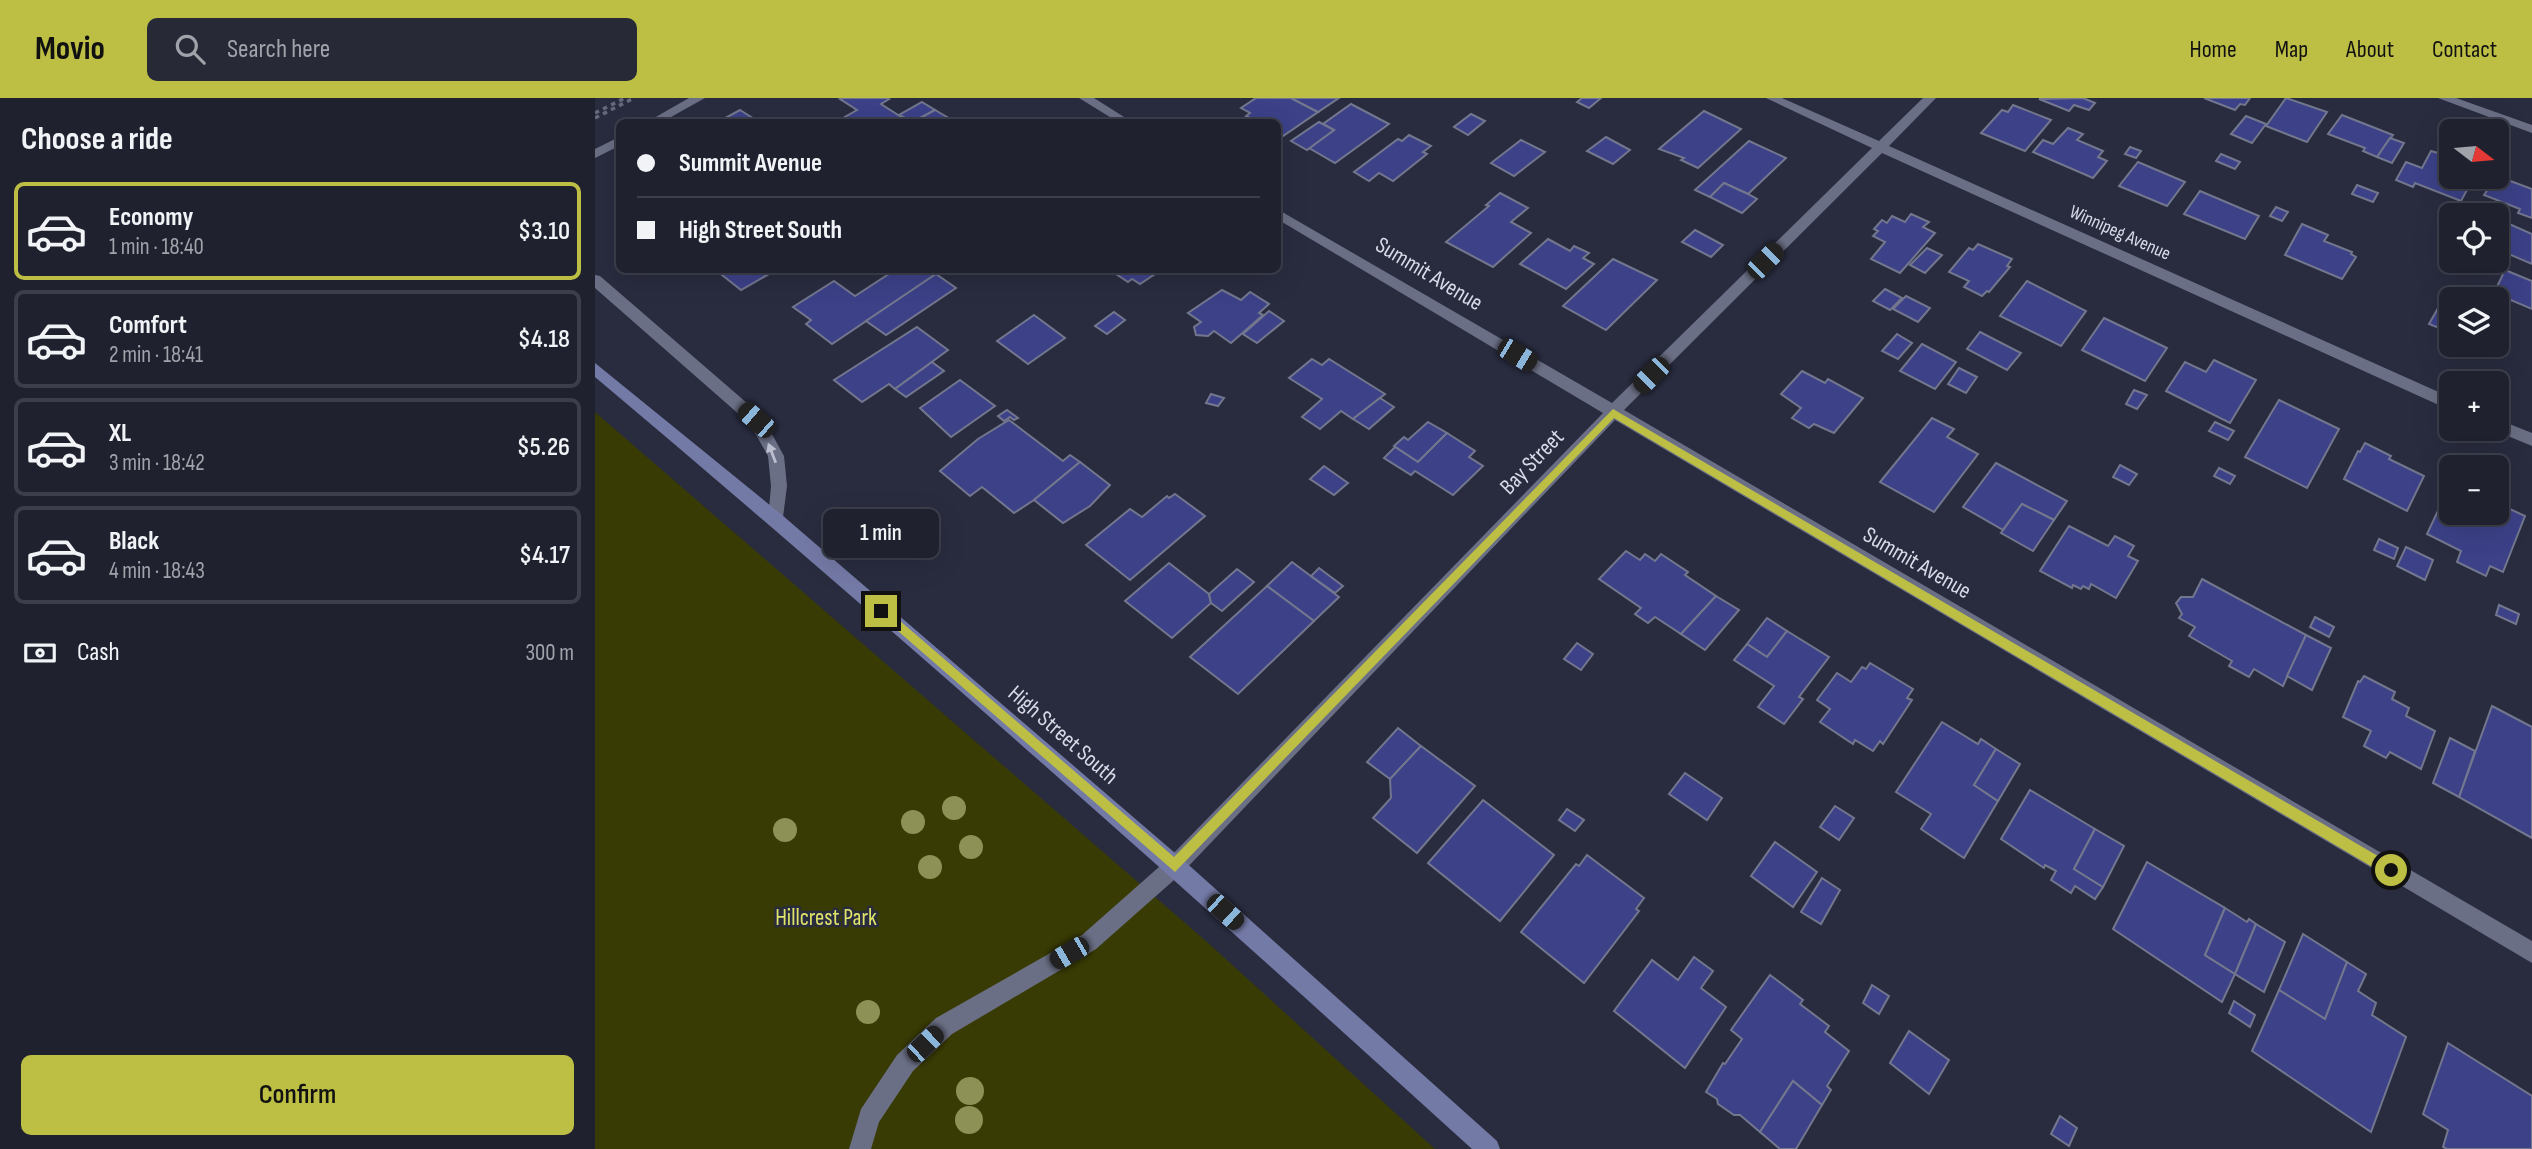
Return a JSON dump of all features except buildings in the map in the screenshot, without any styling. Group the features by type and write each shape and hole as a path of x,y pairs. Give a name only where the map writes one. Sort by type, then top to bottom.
{"main road":[{"name":"High Street South","path":"595,369 776,520 1175,866 1489,1149"}],"street":[{"path":"659,119 699,98"},
{"path":"1085,98 1121,119"},
{"name":"Winnipeg Avenue","path":"1772,98 2439,399"},
{"name":"Bay Street","path":"860,1149 869,1117 905,1063 944,1026 1089,942 1175,866 1613,412 1930,98"},
{"path":"2444,98 2532,129"},
{"path":"595,154 616,143"},
{"name":"Summit Avenue","path":"1281,215 2532,953"},
{"path":"595,280 756,420 776,456 779,486 776,520"},
{"path":"2509,430 2532,440"}],"path":[{"path":"595,116 625,98"},
{"path":"595,116 634,98"}],"green space":[{"name":"Hillcrest Park","path":"595,412 1207,942 1435,1149 595,1149"}],"route":[{"path":"881,611 1175,866 1613,412 2391,870"}]}
